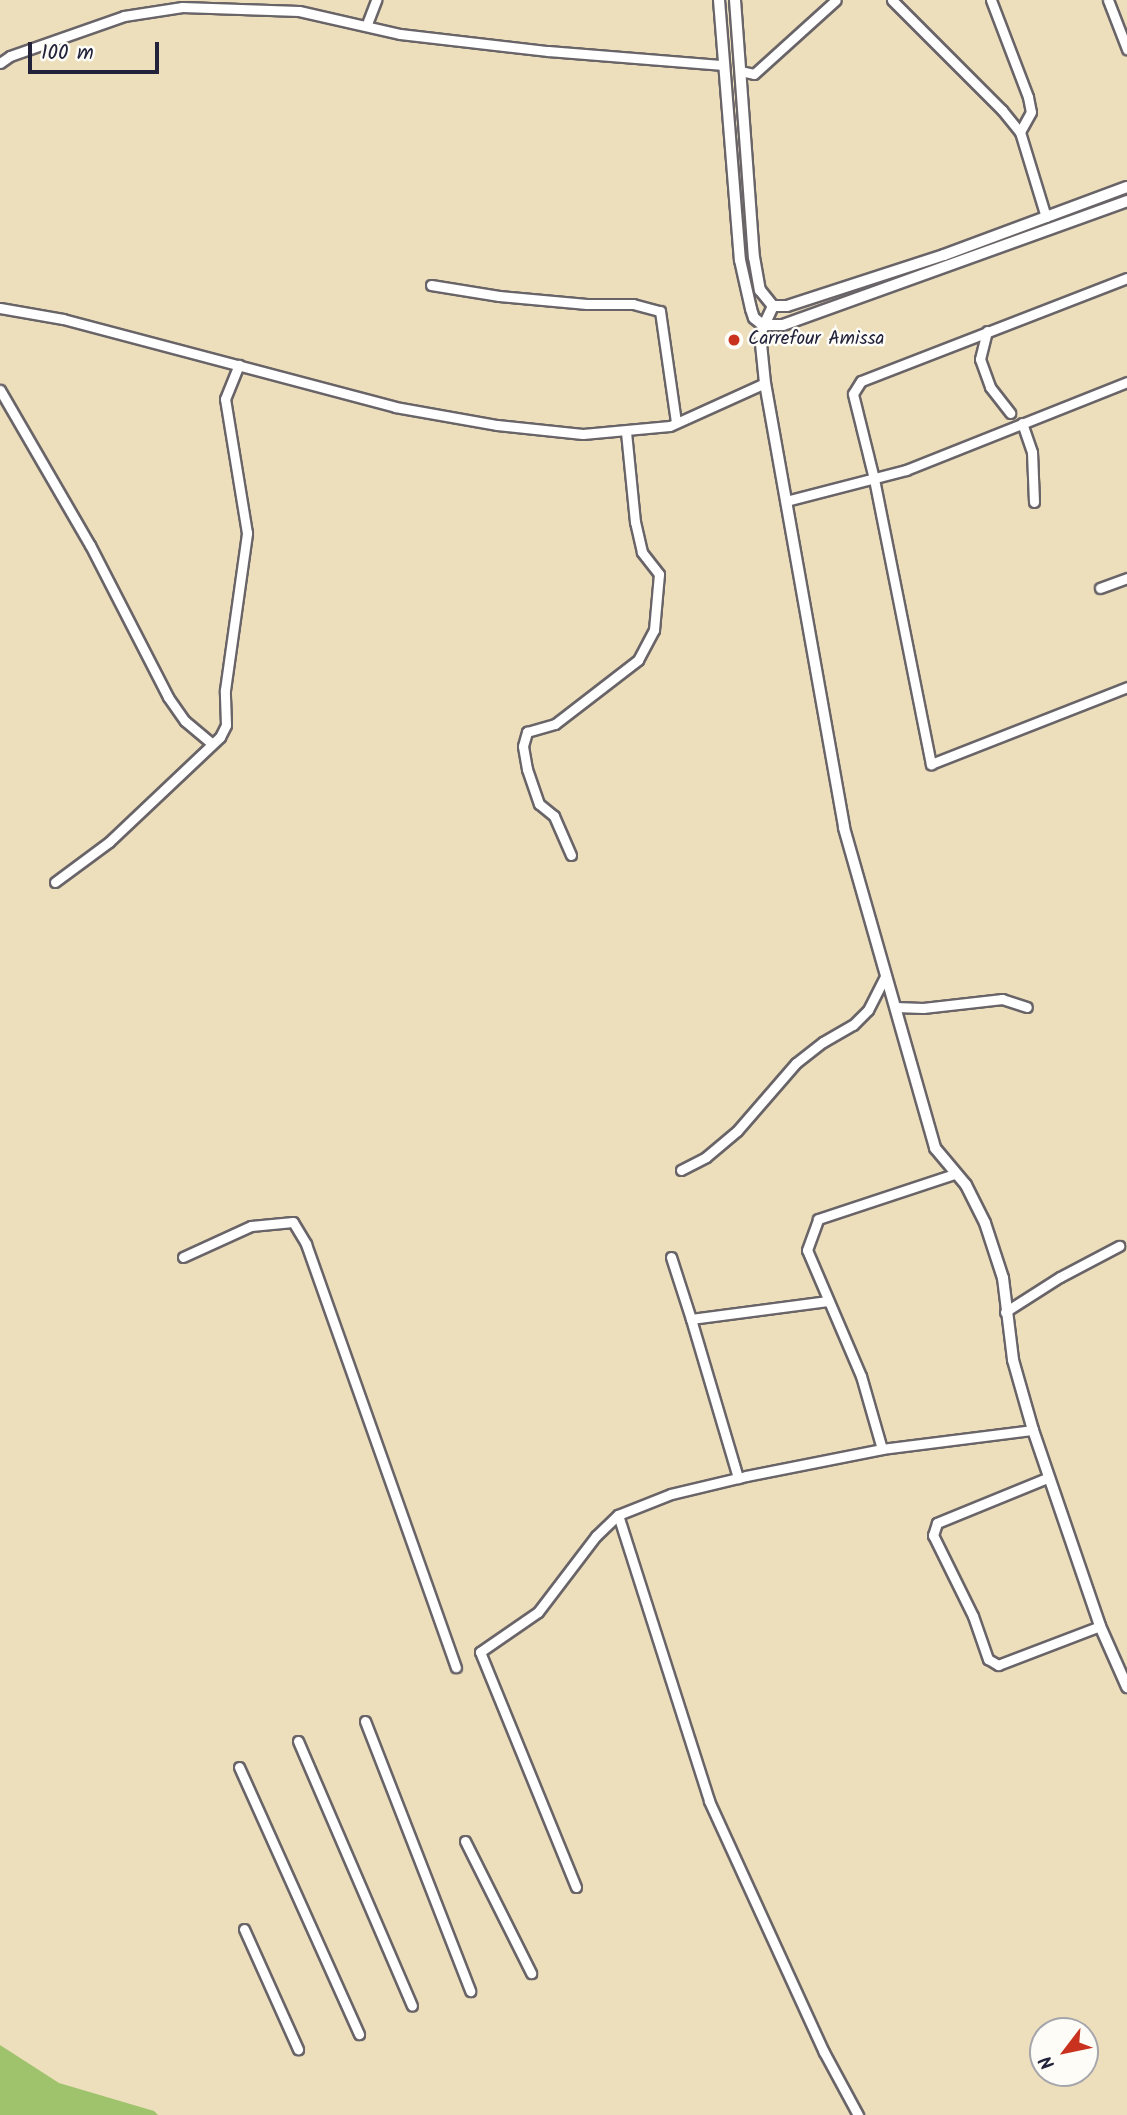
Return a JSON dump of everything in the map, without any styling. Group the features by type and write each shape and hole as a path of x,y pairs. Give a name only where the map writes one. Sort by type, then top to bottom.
{"street":[{"path":"367,24 376,0"},
{"path":"719,0 740,260 751,309 763,325"},
{"path":"735,0 754,257 760,290 773,306"},
{"path":"740,71 754,74 836,0"},
{"path":"892,0 1002,110 1020,132 1046,217"},
{"path":"991,0 1031,112 1029,121 1020,132"},
{"path":"1108,0 1127,49"},
{"path":"0,63 10,56 98,25 155,9 214,7 299,11 367,24 400,34 441,39 723,65"},
{"path":"773,306 787,306 1127,187"},
{"path":"763,325 783,325 1127,201"},
{"path":"1127,278 987,331 855,386 853,394 874,479 931,764 1127,687"},
{"path":"430,285 587,304 633,304 660,311 676,422"},
{"path":"773,306 760,334 765,383 844,828 935,1148 954,1174 966,1185 985,1223 1003,1278 1005,1312 1013,1360 1047,1478 1100,1626 1127,1687"},
{"path":"0,308 63,319 395,407 498,425 583,434 626,432 676,422 765,383"},
{"path":"987,331 980,359 990,387 1010,413"},
{"path":"55,882 109,842 212,744 226,725 225,690 247,533 225,399 239,365"},
{"path":"786,501 906,470 1127,382"},
{"path":"0,390 90,545 169,697 185,721 212,744"},
{"path":"1022,423 1032,452 1034,502"},
{"path":"571,855 554,816 539,804 527,769 523,746 527,732 555,724 638,660 654,629 660,575 642,552 635,522 626,432"},
{"path":"1100,588 1127,578"},
{"path":"681,1170 706,1157 737,1131 796,1063 853,1024 868,1010 885,976"},
{"path":"895,1007 923,1008 1002,999 1027,1007"},
{"path":"882,1449 861,1376 807,1250 818,1219 954,1174"},
{"path":"183,1257 251,1226 293,1223 306,1244 456,1667"},
{"path":"1005,1312 1060,1277 1119,1246"},
{"path":"671,1256 738,1478"},
{"path":"691,1319 828,1301"},
{"path":"576,1887 480,1652 538,1612 596,1536 618,1515 671,1494 882,1449 1033,1430"},
{"path":"1047,1478 937,1523 933,1535 973,1616 988,1659 998,1665 1100,1626"},
{"path":"618,1515 709,1801 824,2052 858,2115"},
{"path":"365,1721 470,1991"},
{"path":"299,1741 412,2006"},
{"path":"239,1767 359,2034"},
{"path":"465,1841 531,1973"},
{"path":"244,1929 298,2049"}],"green space":[{"path":"0,2045 59,2083 154,2111 158,2115 0,2115"}],"place":[{"name":"Carrefour Amissa","path":"734,340"}]}
